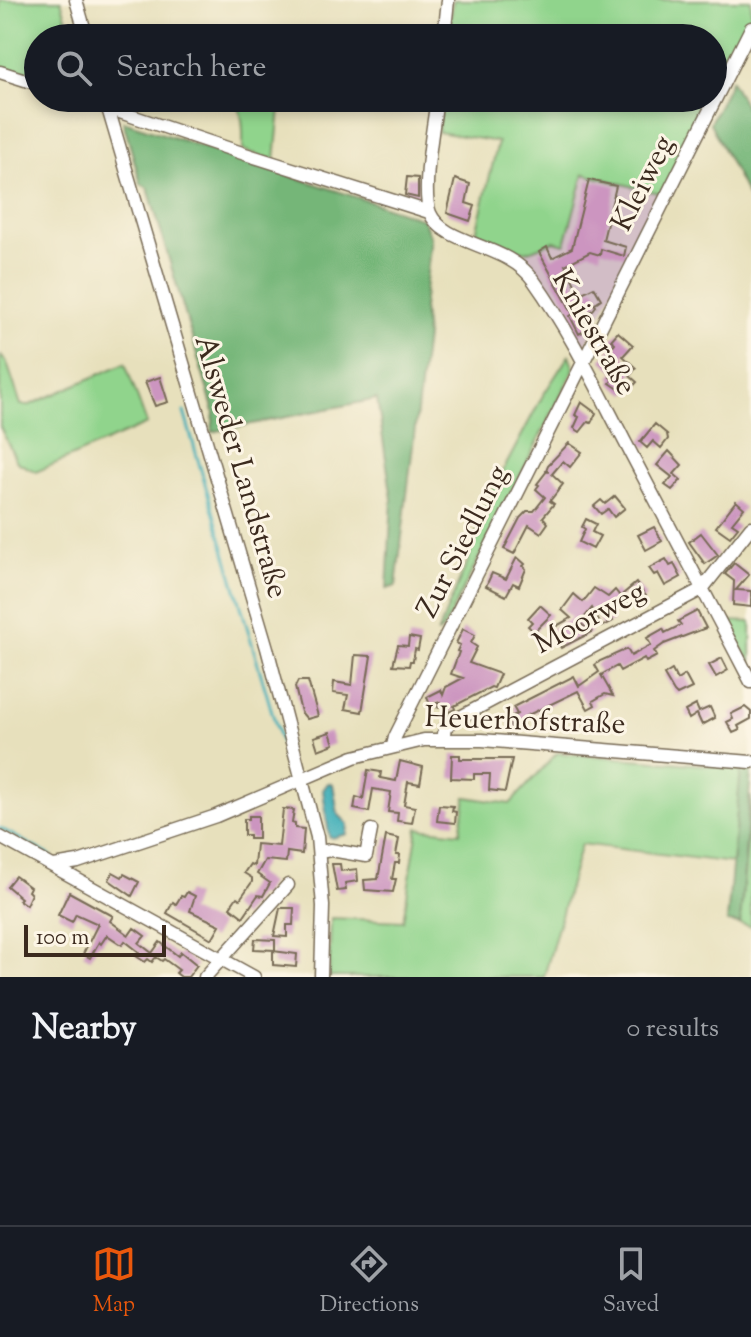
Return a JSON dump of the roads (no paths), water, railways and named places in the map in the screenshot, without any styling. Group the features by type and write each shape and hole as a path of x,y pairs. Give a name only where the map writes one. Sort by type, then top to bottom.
{"street":[{"path":"76,0 83,24"},
{"path":"445,24 448,0"},
{"name":"Kleiweg","path":"727,76 751,28"},
{"path":"0,72 24,80"},
{"name":"Alsweder Landstraße","path":"108,112 267,648 302,778 319,852 323,906 321,977"},
{"name":"Kniestraße","path":"130,112 429,212 452,235 496,251 523,268 534,280 584,363 751,682"},
{"path":"429,212 427,187 435,112"},
{"name":"Kleiweg","path":"584,363 709,112"},
{"name":"Zur Siedlung","path":"393,746 584,363"},
{"name":"Moorweg","path":"443,739 445,728 451,722 702,589 751,527"},
{"name":"Heuerhofstraße","path":"54,866 78,862 216,816 348,759 424,740 482,740 751,762"},
{"path":"319,852 331,850 366,856 371,830"},
{"path":"0,837 254,977"},
{"path":"205,977 288,885"}],"water":[{"path":"328,783 333,784 338,814 348,824 347,834 332,838 329,836 323,790"}],"waterway":[{"path":"184,412 289,770"},
{"path":"0,828 51,856"}]}
